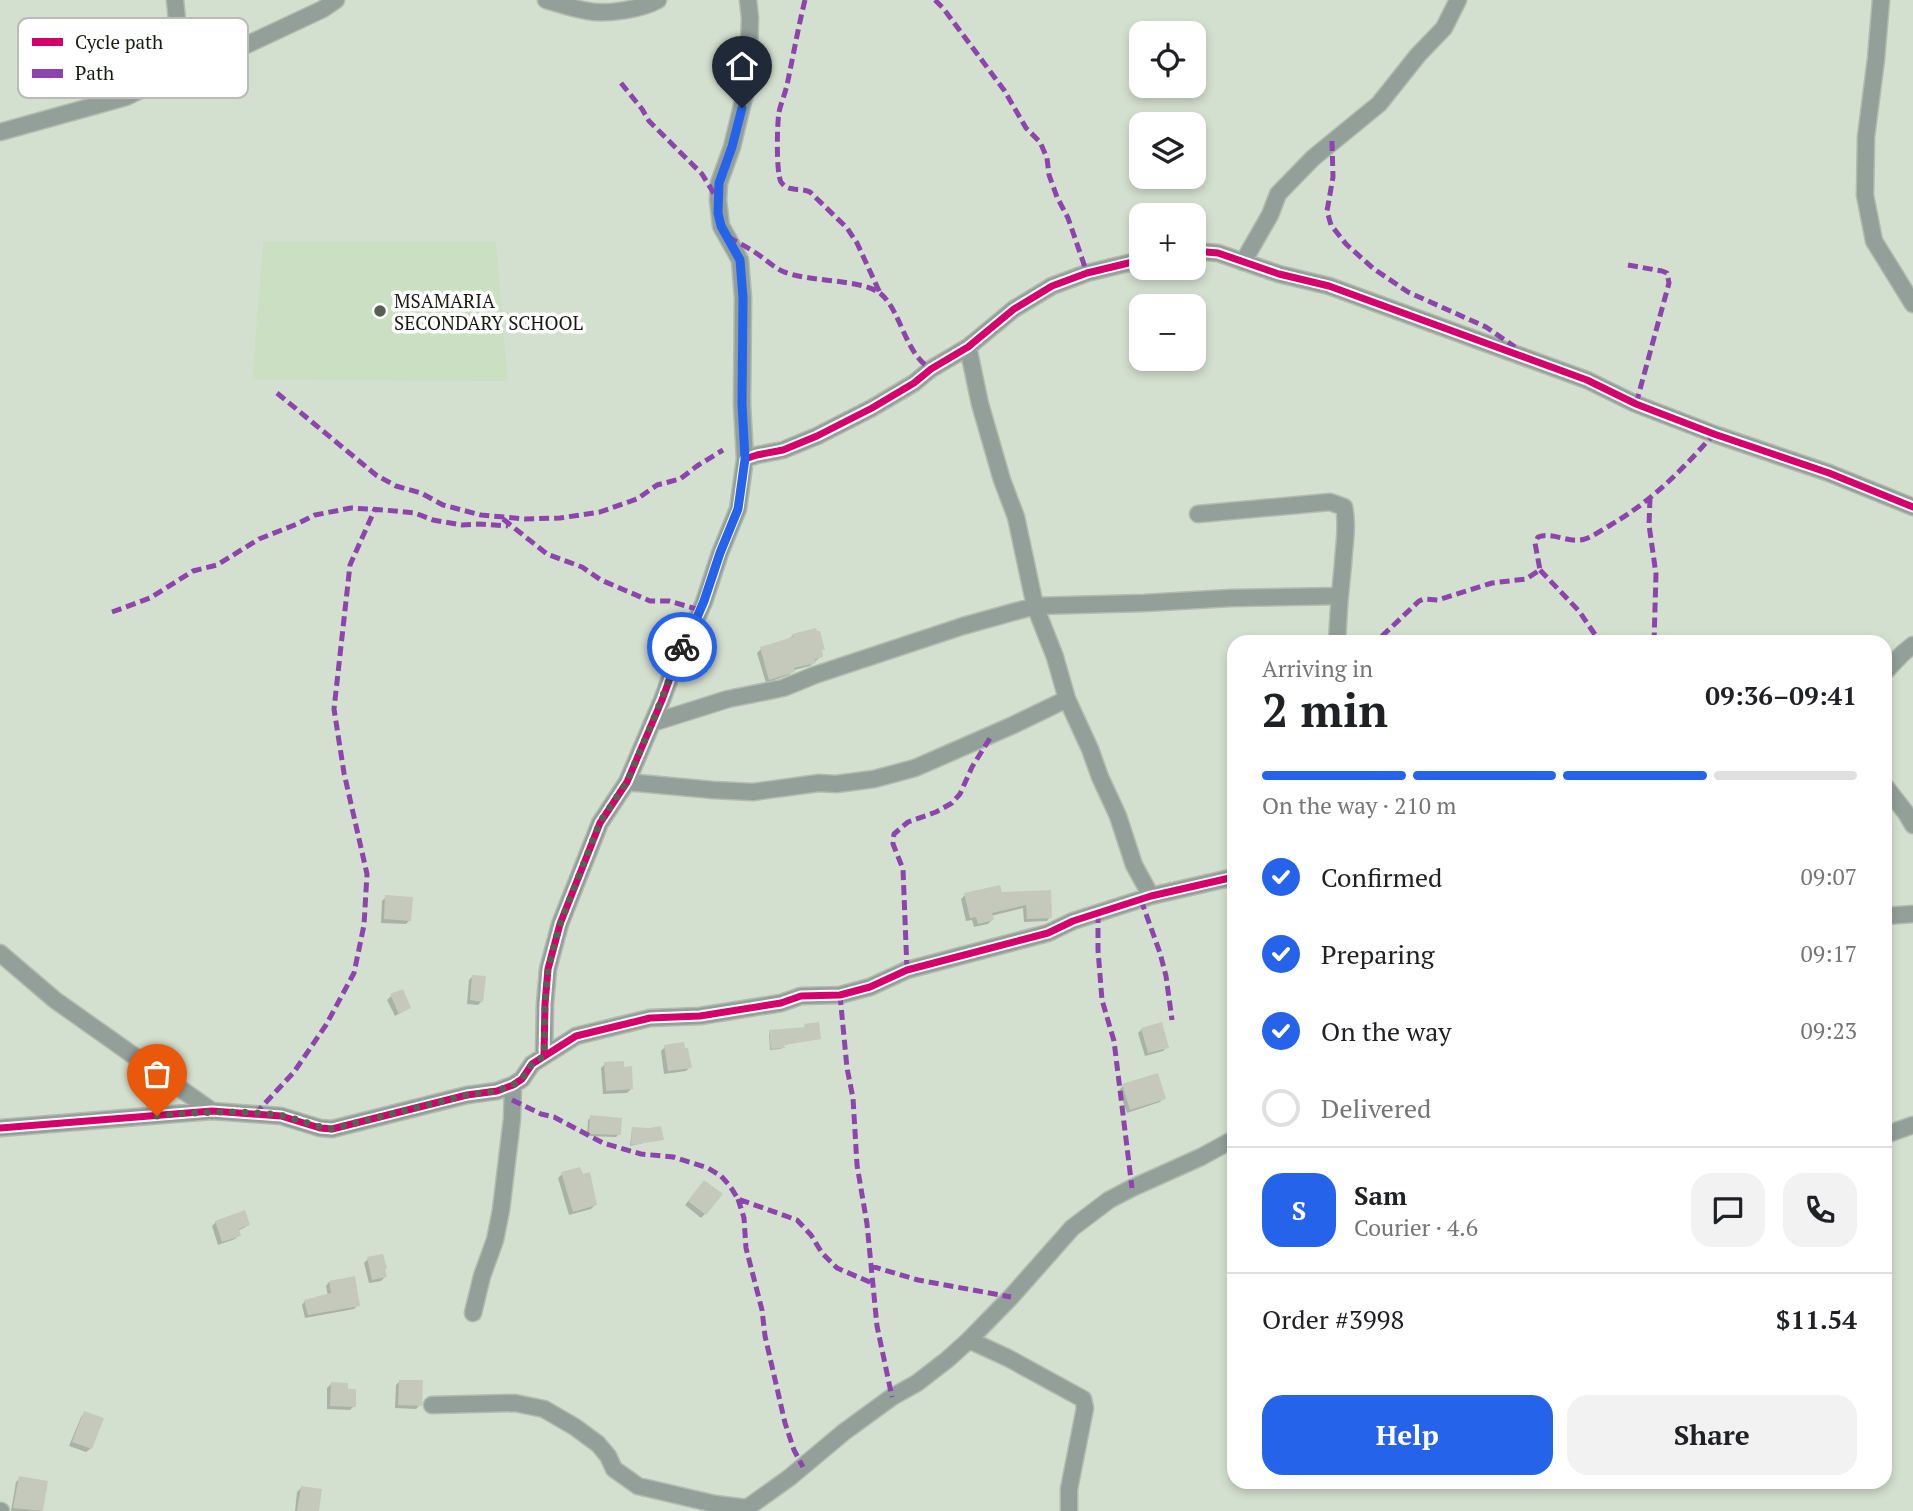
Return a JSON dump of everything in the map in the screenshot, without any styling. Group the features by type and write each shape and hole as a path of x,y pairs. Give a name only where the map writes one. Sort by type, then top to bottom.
{"street":[{"path":"175,0 177,18"},
{"path":"248,44 323,9 336,0"},
{"path":"546,0 591,12 621,11 652,4 658,0"},
{"path":"544,1056 548,969 560,924 600,822 627,782 681,648 704,601 738,509 745,459 742,404 743,298 740,260 721,226 718,200 719,183 732,147 748,81 748,0"},
{"path":"1243,262 1270,215 1278,194 1313,158 1379,104 1418,55 1444,29 1458,0"},
{"path":"1881,0 1866,137 1865,195 1874,240 1913,304"},
{"path":"0,132 122,98"},
{"path":"1206,252 1218,253 1279,274 1329,286 1532,359 1587,380 1649,410 1829,473 1913,507"},
{"path":"745,459 783,450 872,408 968,347 1014,309 1052,286 1087,273 1129,263"},
{"path":"968,347 980,404 1002,480 1016,517 1035,606 1055,657 1067,699 1118,816 1134,865 1151,896"},
{"path":"1198,514 1330,502 1344,508 1346,515 1338,635"},
{"path":"652,723 728,699 783,688 950,631 1035,606 1340,596"},
{"path":"1892,665 1913,645"},
{"path":"627,782 753,792 874,779 915,768 1067,699"},
{"path":"1892,795 1913,825"},
{"path":"0,1128 212,1111 281,1116 332,1129 513,1085 522,1079 532,1064 576,1036 650,1017 700,1016 781,1003 800,996 839,995 870,987 907,970 1048,933 1073,921 1151,896 1227,879"},
{"path":"1892,916 1913,914"},
{"path":"0,953 55,1000 212,1111"},
{"path":"473,1312 495,1240 501,1210 511,1132 513,1085"},
{"path":"1892,1132 1913,1125"},
{"path":"432,1405 515,1403 544,1409 598,1444 614,1469 638,1486 743,1509 789,1478 844,1432 892,1397 917,1384 970,1339 1072,1228 1109,1200 1227,1143"},
{"path":"970,1339 1083,1399 1085,1408 1069,1489 1069,1511"}],"shaded area":[{"name":"MSAMARIA SECONDARY SCHOOL","path":"263,242 496,242 508,381 252,380"}],"building":[{"path":"816,628 820,631 825,650 822,650 823,657 815,659 816,663 794,668 795,672 769,680 760,647"},
{"path":"1000,885 1002,892 1051,890 1052,918 1027,919 1026,905 992,913 994,920 978,924 976,917 970,918 964,893"},
{"path":"385,895 413,897 411,921 384,919"},
{"path":"472,975 486,976 483,1002 470,1000"},
{"path":"403,989 411,1008 399,1014 390,994"},
{"path":"819,1022 821,1039 771,1049 769,1030 805,1027 804,1024"},
{"path":"1162,1022 1169,1048 1148,1053 1141,1028"},
{"path":"684,1042 692,1068 668,1071 664,1045"},
{"path":"624,1061 624,1067 632,1066 633,1089 606,1091 604,1062"},
{"path":"1158,1073 1166,1099 1130,1110 1122,1084"},
{"path":"590,1115 622,1118 621,1135 589,1134"},
{"path":"661,1126 664,1140 631,1145 632,1127"},
{"path":"580,1167 583,1174 590,1172 597,1205 573,1212 561,1172"},
{"path":"704,1180 723,1194 706,1215 688,1201"},
{"path":"245,1210 250,1225 239,1229 241,1236 222,1242 215,1221"},
{"path":"383,1254 387,1277 372,1280 367,1257"},
{"path":"355,1276 360,1306 308,1315 304,1300 331,1293 329,1281"},
{"path":"399,1380 423,1380 422,1406 398,1405"},
{"path":"331,1382 348,1383 348,1389 356,1389 356,1407 330,1406"},
{"path":"84,1411 104,1418 92,1449 72,1442"},
{"path":"19,1476 48,1481 43,1511 13,1508"},
{"path":"301,1486 322,1489 319,1511 297,1511"}],"marked path":[{"path":"805,0 779,112 779,177 787,188 810,192 847,228 857,243 880,293"},
{"path":"935,0 1004,90 1026,128 1040,142 1047,158 1049,175 1068,218 1087,273"},
{"path":"621,83 649,121 702,174 718,200"},
{"path":"1332,141 1333,177 1327,211 1331,225 1346,244 1374,269 1408,292 1486,327 1515,347"},
{"path":"728,237 782,271 861,285 881,294 894,311 915,353 931,369"},
{"path":"1628,265 1667,273 1669,283 1636,404"},
{"path":"277,393 376,475 443,505 481,515 525,519 560,518 600,512 637,499 657,485 680,479 723,450"},
{"path":"1383,635 1424,599 1438,600 1492,583 1526,579 1540,570 1535,543 1538,537 1575,540 1595,534 1653,495 1714,434"},
{"path":"1650,498 1649,525 1656,574 1654,635"},
{"path":"112,612 150,598 193,571 217,565 259,539 315,515 351,508 415,513 433,520 462,525 508,526"},
{"path":"255,1114 294,1072 326,1025 354,973 364,925 367,874 344,773 334,709 350,565 375,509"},
{"path":"503,519 547,554 582,567 601,580 650,601 669,601 700,610"},
{"path":"1540,570 1579,611 1595,635"},
{"path":"907,970 903,869 893,844 894,834 908,822 952,803 960,794 972,767 992,735"},
{"path":"1141,900 1166,976 1172,1020"},
{"path":"1098,913 1102,1000 1114,1041 1132,1188"},
{"path":"840,995 877,1326 892,1397"},
{"path":"512,1100 554,1117 603,1143 641,1154 673,1157 708,1168 721,1176 738,1199 797,1220 837,1268 872,1283"},
{"path":"738,1199 744,1218 746,1248 762,1310 765,1336 785,1423 803,1467"},
{"path":"871,1266 918,1280 1011,1297"}],"cycle path":[{"path":"1206,252 1218,253 1279,274 1329,286 1587,380 1636,404 1829,473 1913,507"},
{"path":"544,1056 548,969 560,924 600,823 627,782 681,648 704,602 738,509 745,459 783,450 872,408 968,347 1014,309 1052,286 1087,273 1129,263"},
{"path":"0,1128 212,1111 281,1116 332,1129 513,1085 522,1079 532,1064 576,1036 650,1018 700,1016 781,1003 801,996 840,995 870,987 907,970 1048,933 1073,921 1151,896 1227,879"}],"way so far":[{"path":"157,1116 212,1111 281,1116 332,1129 467,1095 497,1091 522,1079 532,1064 544,1056 548,969 560,924 600,822 627,782 682,647"}],"place":[{"name":"MSAMARIA SECONDARY SCHOOL","path":"380,311"}],"route":[{"path":"682,647 704,601 738,509 745,459 740,260 721,226 718,213 719,183 742,108"}]}
